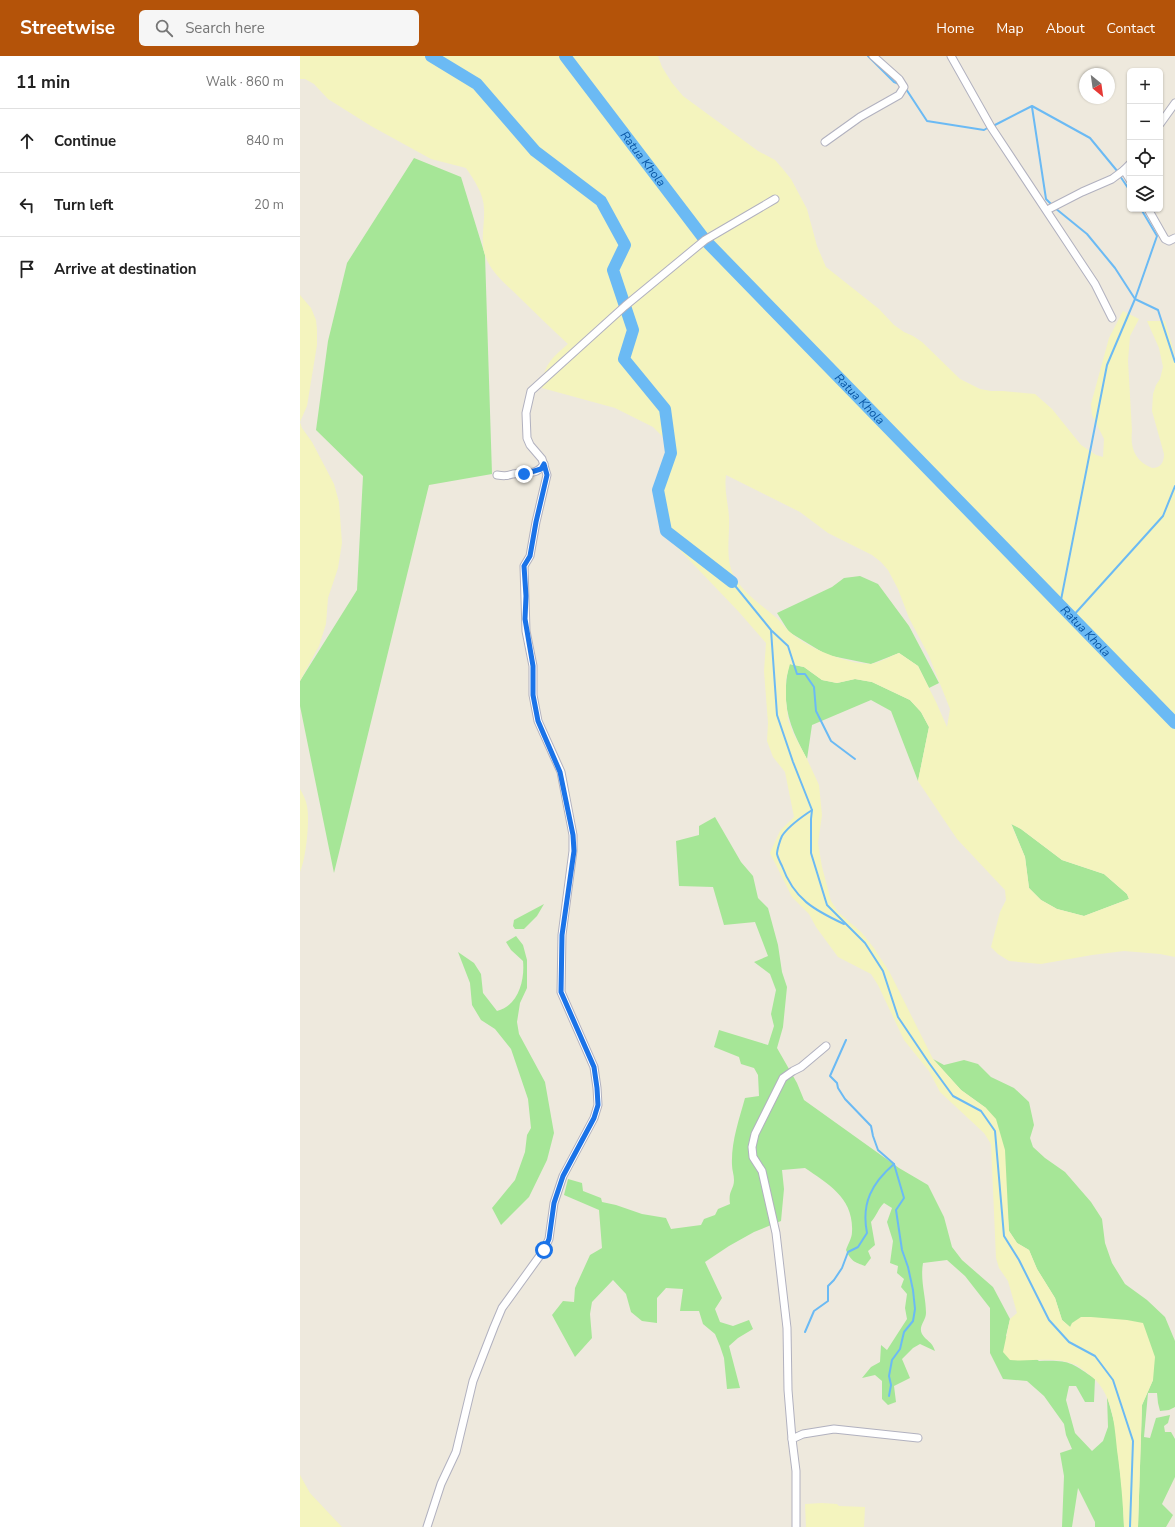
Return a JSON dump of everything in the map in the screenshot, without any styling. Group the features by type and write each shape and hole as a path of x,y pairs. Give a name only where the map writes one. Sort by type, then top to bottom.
{"street":[{"path":"825,142 860,117 899,95 904,87 899,79 874,56"},
{"path":"951,56 991,127 1095,284 1112,318"},
{"path":"1163,120 1175,102"},
{"path":"1047,210 1112,178 1127,167"},
{"path":"1124,170 1128,176"},
{"path":"427,1527 441,1484 456,1452 473,1381 494,1327 502,1308 549,1239 554,1203 563,1176 594,1118 598,1105 594,1067 561,992 562,935 574,851 573,835 560,772 538,721 533,695 533,666 525,619 526,596 524,566 530,556 547,475 540,456 530,445 526,434 526,413 531,391 625,306 705,240 775,199"},
{"path":"1150,212 1165,239 1169,241 1175,238"},
{"path":"497,475 506,477 514,474 532,473 541,469 544,464"},
{"path":"796,1527 796,1471 788,1390 787,1328 776,1233 762,1171 753,1157 752,1147 755,1134 783,1078 801,1067 826,1046"},
{"path":"792,1439 803,1434 834,1429 918,1438"}],"green space":[{"path":"414,158 461,177 485,255 492,474 429,485 334,873 300,706 300,681 357,590 363,476 316,430 328,341 347,263"},
{"path":"860,576 878,584 909,626 939,683 929,688 918,666 899,653 871,664 827,655 789,632 777,613 832,587 844,578"},
{"path":"789,664 804,667 822,680 837,683 855,679 872,682 910,700 921,712 929,727 918,781 891,711 871,700 812,725 807,759 795,735 788,713 786,691"},
{"path":"715,817 741,862 753,876 758,898 768,908 778,945 782,972 787,987 783,1027 777,1048 797,1083 804,1100 899,1168 928,1185 944,1217 952,1247 962,1260 993,1287 1010,1319 1006,1336 1039,1361 1069,1363 1095,1379 1094,1402 1085,1402 1076,1386 1069,1386 1066,1400 1075,1433 1092,1451 1103,1441 1108,1427 1107,1396 1115,1425 1123,1497 1124,1527 1095,1527 1095,1522 1078,1488 1072,1527 1062,1527 1064,1476 1060,1453 1072,1449 1066,1435 1064,1424 1044,1396 1027,1381 1003,1379 990,1353 990,1308 965,1276 947,1260 923,1263 922,1269 926,1313 921,1331 935,1351 920,1344 913,1348 902,1359 910,1378 894,1386 896,1402 888,1405 882,1399 882,1381 875,1375 862,1378 871,1367 880,1362 881,1345 887,1350 907,1319 905,1308 907,1294 901,1287 904,1279 897,1273 898,1266 890,1263 893,1241 887,1222 892,1208 884,1203 871,1222 875,1245 868,1251 871,1258 865,1266 853,1261 846,1250 851,1239 852,1232 849,1210 838,1193 831,1186 805,1168 782,1170 784,1189 781,1221 754,1232 705,1262 722,1298 715,1309 720,1322 733,1326 749,1320 753,1329 738,1338 729,1346 740,1388 727,1389 724,1358 720,1346 715,1334 703,1324 699,1311 680,1311 683,1289 666,1288 657,1298 657,1323 642,1321 631,1312 626,1294 613,1280 592,1302 590,1314 592,1338 575,1357 552,1315 563,1301 574,1302 575,1288 590,1255 602,1248 599,1210 564,1195 568,1179 582,1183 583,1191 601,1198 602,1202 642,1214 666,1218 671,1229 701,1225 704,1219 715,1215 718,1209 730,1204 730,1193 734,1180 732,1156 738,1123 745,1098 759,1096 758,1075 754,1068 741,1064 739,1057 714,1047 719,1030 768,1045 774,1026 771,1014 776,990 770,974 754,962 768,956 755,922 724,925 713,887 679,886 676,841 699,835 699,826"},
{"path":"1011,823 1062,860 1104,874 1127,894 1129,899 1084,916 1057,909 1041,900 1029,888 1025,857"},
{"path":"544,904 537,916 524,929 515,929 513,926 514,920"},
{"path":"516,936 523,945 527,960 527,988 520,1003 517,1022 519,1034 545,1082 554,1133 547,1160 529,1197 501,1225 492,1208 515,1180 525,1152 527,1135 531,1128 528,1099 511,1049 495,1029 481,1020 472,1005 470,983 458,952 474,963 481,974 483,993 497,1011 510,1004 515,998 519,992 523,977 523,961 511,950 506,942"},
{"path":"933,1059 944,1065 964,1060 978,1064 991,1077 1014,1088 1029,1102 1034,1125 1030,1138 1033,1147 1045,1158 1065,1172 1091,1202 1102,1219 1105,1243 1112,1263 1125,1284 1147,1300 1165,1317 1175,1341 1175,1407 1169,1410 1160,1411 1157,1393 1148,1393 1144,1437 1150,1438 1156,1418 1170,1415 1168,1423 1164,1426 1165,1432 1171,1432 1175,1439 1175,1477 1162,1504 1173,1515 1166,1527 1138,1527 1142,1405 1153,1380 1070,1327 1062,1320 1055,1298 1037,1269 1029,1250 1017,1243 1009,1231 1007,1207 986,1108 961,1090"}],"sand":[{"path":"300,56 658,56 662,67 672,83 683,96 758,151 775,160 791,179 807,209 817,246 826,267 879,309 894,325 922,342 960,379 980,389 1035,394 1052,409 1081,445 1096,455 1103,457 1104,439 1092,415 1091,404 1109,338 1123,311 1139,319 1130,336 1128,361 1133,448 1141,462 1152,468 1160,466 1163,462 1164,454 1152,411 1153,394 1160,379 1163,367 1159,348 1147,321 1165,321 1175,358 1175,957 1160,954 1124,951 1041,964 1009,961 998,954 991,947 1000,912 1006,900 1005,890 957,839 918,781 929,727 921,712 910,700 872,682 855,679 837,683 822,680 804,667 790,664 786,679 788,720 819,785 822,815 818,843 822,867 831,901 838,912 861,932 874,948 890,973 933,1059 961,1090 986,1108 996,1119 1005,1150 1009,1231 1017,1243 1029,1250 1037,1269 1055,1298 1062,1320 1070,1327 1072,1323 1081,1317 1127,1320 1143,1323 1155,1357 1153,1380 1142,1405 1138,1527 1124,1527 1114,1422 1108,1400 1103,1389 1096,1380 1078,1366 1058,1360 1010,1360 1003,1352 1010,1319 1017,1313 1008,1281 999,1268 996,1258 991,1144 984,1133 940,1092 929,1071 904,1040 878,985 871,974 838,957 816,927 809,914 792,897 770,853 780,831 794,817 785,772 773,757 767,741 768,723 764,671 766,643 739,612 674,544 662,524 658,507 658,490 670,463 671,453 664,438 653,427 615,408 542,388 546,368 553,358 568,344 504,283 487,261 483,238 484,203 478,187 466,168 431,159 371,126 328,99 314,84 305,79 300,79","holes":["726,475 800,512 828,533 872,555 881,562 888,570 898,589 909,618 929,656 950,709 947,727 918,666 899,653 871,664 851,661 828,654 806,644 797,638 741,586 733,574 729,560 729,517","1011,824 1021,829 1062,860 1104,874 1127,894 1129,899 1084,916 1057,909 1041,900 1029,888 1025,857"]},
{"path":"300,295 311,308 316,320 317,345 307,406 300,422"},
{"path":"300,422 334,484 339,502 342,543 338,568 328,598 326,624 319,646 300,681"},
{"path":"300,789 307,804 308,830 306,849 300,872"},
{"path":"300,1475 310,1493 342,1527 300,1527"},
{"path":"805,1504 837,1504 839,1506 865,1507 864,1527 806,1527"}],"waterway":[{"path":"431,56 477,84 535,151 601,201 625,245 613,270 633,330 624,359 665,409 671,453 658,490 666,531 732,582"},
{"name":"Ratua Khola","path":"565,56 705,240 1175,723"},
{"path":"868,56 894,82 899,84"},
{"path":"906,89 927,121 984,130 989,127"},
{"path":"993,126 1032,106 1090,138 1118,172"},
{"path":"1032,107 1046,199 1052,205"},
{"path":"1120,176 1127,186"},
{"path":"1055,208 1087,234 1115,268 1135,299 1158,310 1175,362"},
{"path":"1060,605 1107,365 1135,299 1157,236 1143,212"},
{"path":"1072,617 1163,516 1175,486"},
{"path":"732,582 771,630 777,715 793,762 812,810 811,853 827,905 865,943 883,971 898,1017 953,1096 981,1111 995,1131 1004,1236 1019,1260 1049,1320 1069,1342 1095,1356 1113,1380 1133,1441 1130,1527"},
{"path":"772,631 788,646 797,674 805,674 814,687 816,711 831,741 855,759"},
{"path":"812,810 788,828 782,836 777,856 787,877 799,895 823,914 844,924"},
{"path":"846,1040 830,1076 837,1083 838,1088 845,1099 871,1126 878,1150 894,1164 904,1198 896,1210 902,1250 908,1267 915,1309 913,1321 904,1332 900,1349 892,1360 889,1376 891,1385 889,1396"},
{"path":"805,1332 814,1311 828,1301 828,1286 842,1268 848,1252 858,1247 867,1233 866,1212 870,1194 874,1186 886,1171 894,1164"}],"route":[{"path":"524,474 532,473 541,469 544,464 547,475 530,556 524,566 526,596 525,619 533,666 533,695 538,721 557,761 573,835 574,851 562,935 561,992 594,1067 598,1105 594,1118 563,1176 554,1203 549,1239 544,1250"}]}
